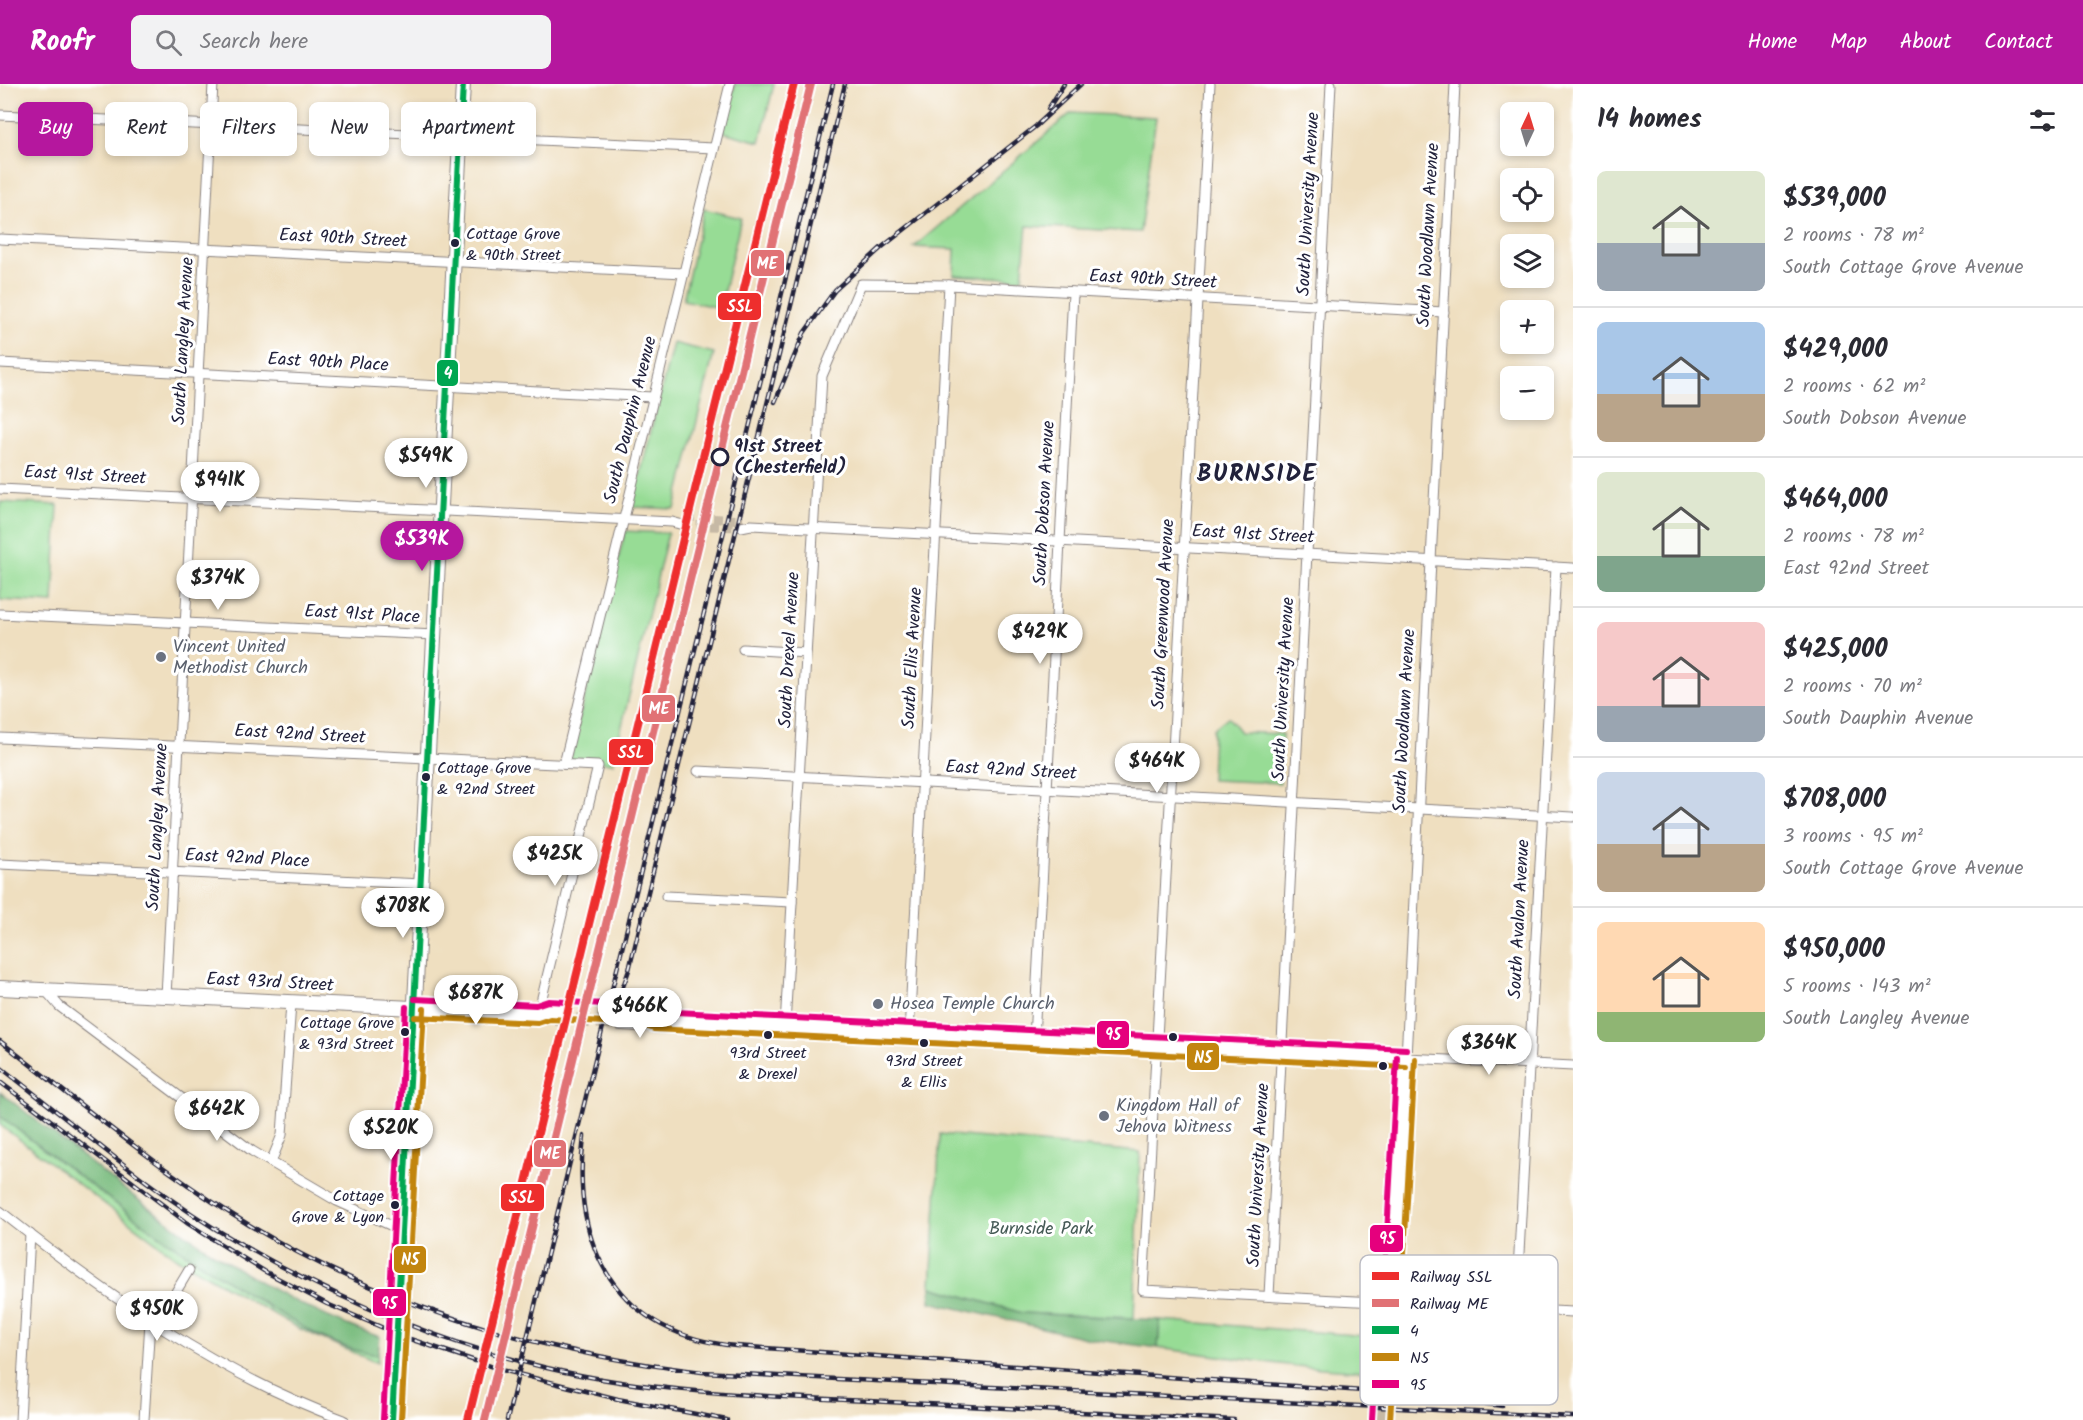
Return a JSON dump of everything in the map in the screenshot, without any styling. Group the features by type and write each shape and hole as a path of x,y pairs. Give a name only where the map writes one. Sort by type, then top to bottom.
{"street":[{"name":"South Langley Avenue","path":"212,102 213,84"},
{"path":"462,102 463,84"},
{"name":"South Dauphin Avenue","path":"564,764 730,84"},
{"name":"South Greenwood Avenue","path":"1210,84 1143,1290 1269,1296"},
{"name":"South University Avenue","path":"1269,1296 1331,84"},
{"name":"South Woodlawn Avenue","path":"1395,1255 1455,84"},
{"path":"0,115 200,124"},
{"path":"297,129 401,134"},
{"path":"536,140 714,148"},
{"name":"South Langley Avenue","path":"166,996 210,156"},
{"path":"400,1289 459,156"},
{"name":"East 90th Street","path":"0,239 684,273"},
{"name":"East 90th Street","path":"861,284 949,285 1444,312"},
{"name":"South Drexel Avenue","path":"785,1026 822,376 861,284"},
{"name":"South Ellis Avenue","path":"909,1033 949,285"},
{"name":"South Dobson Avenue","path":"1034,1039 1073,293"},
{"name":"East 90th Place","path":"0,363 653,396"},
{"name":"East 91st Street","path":"0,489 623,520 685,521"},
{"name":"East 91st Street","path":"745,524 1573,568"},
{"name":"South Avalon Avenue","path":"1519,1255 1556,567"},
{"name":"East 91st Place","path":"0,614 435,635"},
{"path":"743,650 806,653"},
{"name":"East 92nd Street","path":"0,738 598,766 538,1014"},
{"name":"East 92nd Street","path":"698,771 1573,817"},
{"name":"East 92nd Place","path":"0,864 422,884"},
{"path":"666,896 792,903"},
{"name":"East 93rd Street","path":"0,988 538,1014 548,1010 556,1015"},
{"path":"47,992 59,1006 184,1102 271,1162 337,1201 404,1231"},
{"path":"271,1162 282,1135 291,1003"},
{"path":"622,1018 643,1015 654,1020 1573,1066"},
{"path":"0,1211 153,1323 246,1376 344,1420"},
{"path":"20,1420 30,1234"},
{"path":"144,1420 153,1323 189,1270"},
{"path":"1269,1296 1360,1300"},
{"path":"1558,1311 1573,1312"},
{"path":"392,1420 397,1343"}],"green space":[{"path":"735,84 774,84 760,142 723,132"},
{"path":"1071,113 1156,117 1140,232 1027,226 1022,279 954,275 955,249 914,247"},
{"path":"704,209 741,218 720,308 683,300"},
{"path":"673,343 714,353 675,509 632,507"},
{"path":"0,502 58,505 53,603 0,600"},
{"path":"625,531 668,533 613,763 569,760"},
{"path":"1228,717 1240,732 1282,734 1280,783 1211,780 1213,729"},
{"path":"0,1092 134,1197 228,1263 277,1292 328,1317 380,1337 378,1355 348,1348 304,1327 229,1282 162,1237 0,1116"},
{"path":"0,1116 129,1213 229,1282 318,1335 348,1348 378,1355 377,1363 298,1328 178,1259 0,1125"},
{"name":"Burnside Park","path":"940,1134 1140,1152 1134,1318 1022,1313 931,1287"},
{"path":"931,1287 1022,1313 1160,1320 1158,1348 1090,1339 930,1302"},
{"path":"1160,1320 1360,1335 1360,1371 1295,1366 1158,1348"}],"tunnel":[{"path":"686,517 743,520"},
{"path":"683,525 741,527"},
{"path":"555,1019 621,1023"},
{"path":"397,1343 400,1289"},
{"path":"1381,1420 1382,1405"}],"railway":[{"path":"507,1420 833,84"},
{"path":"615,1009 629,970 845,84"},
{"path":"1048,109 1064,84"},
{"path":"775,402 804,333 835,290 881,248 1036,126 1081,84"},
{"path":"0,1041 114,1131 173,1174 233,1215 287,1247 400,1299 458,1320 579,1352 702,1372 1573,1417"},
{"path":"0,1067 173,1201 234,1240 271,1261 386,1316 465,1345 506,1357 547,1368 627,1383 707,1392 1234,1420"},
{"path":"0,1082 187,1223 264,1271 327,1304 407,1338 502,1370 618,1399 727,1420"},
{"path":"584,1136 582,1176 585,1214 595,1248 610,1278 632,1304 660,1324 695,1338 736,1346 1360,1391"},
{"path":"1494,1405 1502,1406"}],"rail line":[{"name":"SSL","path":"468,1420 794,84"},
{"name":"ME","path":"485,1420 811,84"}],"transit line":[{"name":"4","path":"392,1420 463,84"},
{"name":"95","path":"415,999 536,1005 548,1001 643,1006 656,1011 1406,1049"},
{"name":"95","path":"383,1419 406,1007"},
{"name":"N5","path":"401,1420 424,1009"},
{"name":"N5","path":"415,1017 538,1023 550,1019 641,1024 654,1029 1406,1067"},
{"name":"95","path":"1386,1255 1397,1057"},
{"name":"N5","path":"1404,1255 1415,1059"},
{"name":"95","path":"1372,1419 1373,1405"},
{"name":"N5","path":"1390,1420 1391,1405"}],"place":[{"name":"Cottage Grove & 90th Street","path":"455,243"},
{"name":"91st Street (Chesterfield)","path":"720,457"},
{"name":"Vincent United Methodist Church","path":"161,657"},
{"name":"Cottage Grove & 92nd Street","path":"426,777"},
{"name":"Hosea Temple Church","path":"878,1004"},
{"name":"Cottage Grove & 93rd Street","path":"405,1032"},
{"name":"93rd Street & Drexel","path":"768,1035"},
{"name":"93rd Street & Ellis","path":"924,1043"},
{"name":"Kingdom Hall of Jehova Witness","path":"1104,1116"},
{"name":"Cottage Grove & Lyon","path":"395,1205"}],"district":[{"name":"BURNSIDE","path":"1257,474"}]}
